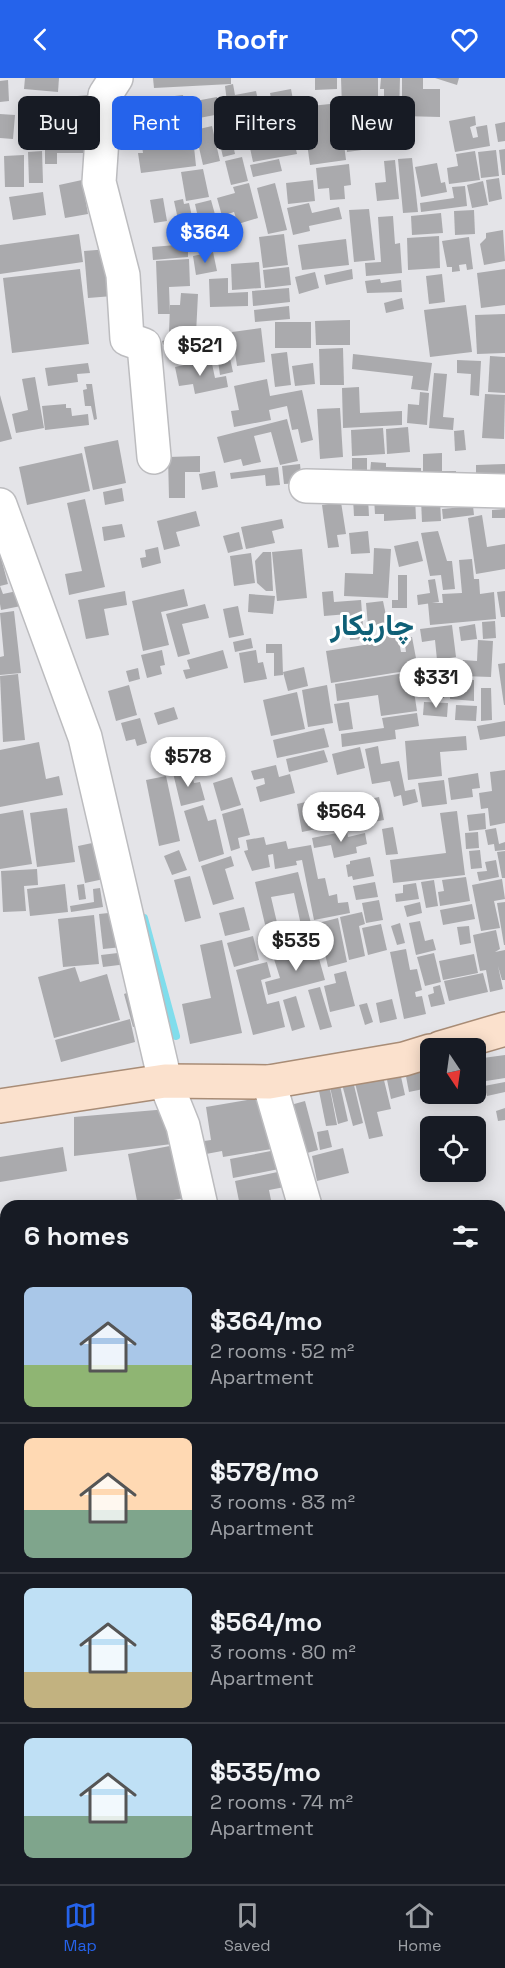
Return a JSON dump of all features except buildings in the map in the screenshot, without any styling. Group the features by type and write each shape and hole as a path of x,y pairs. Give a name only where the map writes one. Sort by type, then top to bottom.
{"main road":[{"path":"474,1038 505,1029"},
{"path":"0,1106 165,1081 269,1082 404,1059 420,1054"}],"street":[{"path":"116,78 105,95 99,182 123,275 127,339 144,345 154,457"},
{"path":"306,486 505,491"},
{"path":"0,505 85,737 165,1081 183,1126 200,1200"},
{"path":"269,1082 303,1200"}],"waterway":[{"path":"144,918 176,1036"}],"district":[{"name":"چاریکار","path":"372,625"}]}
